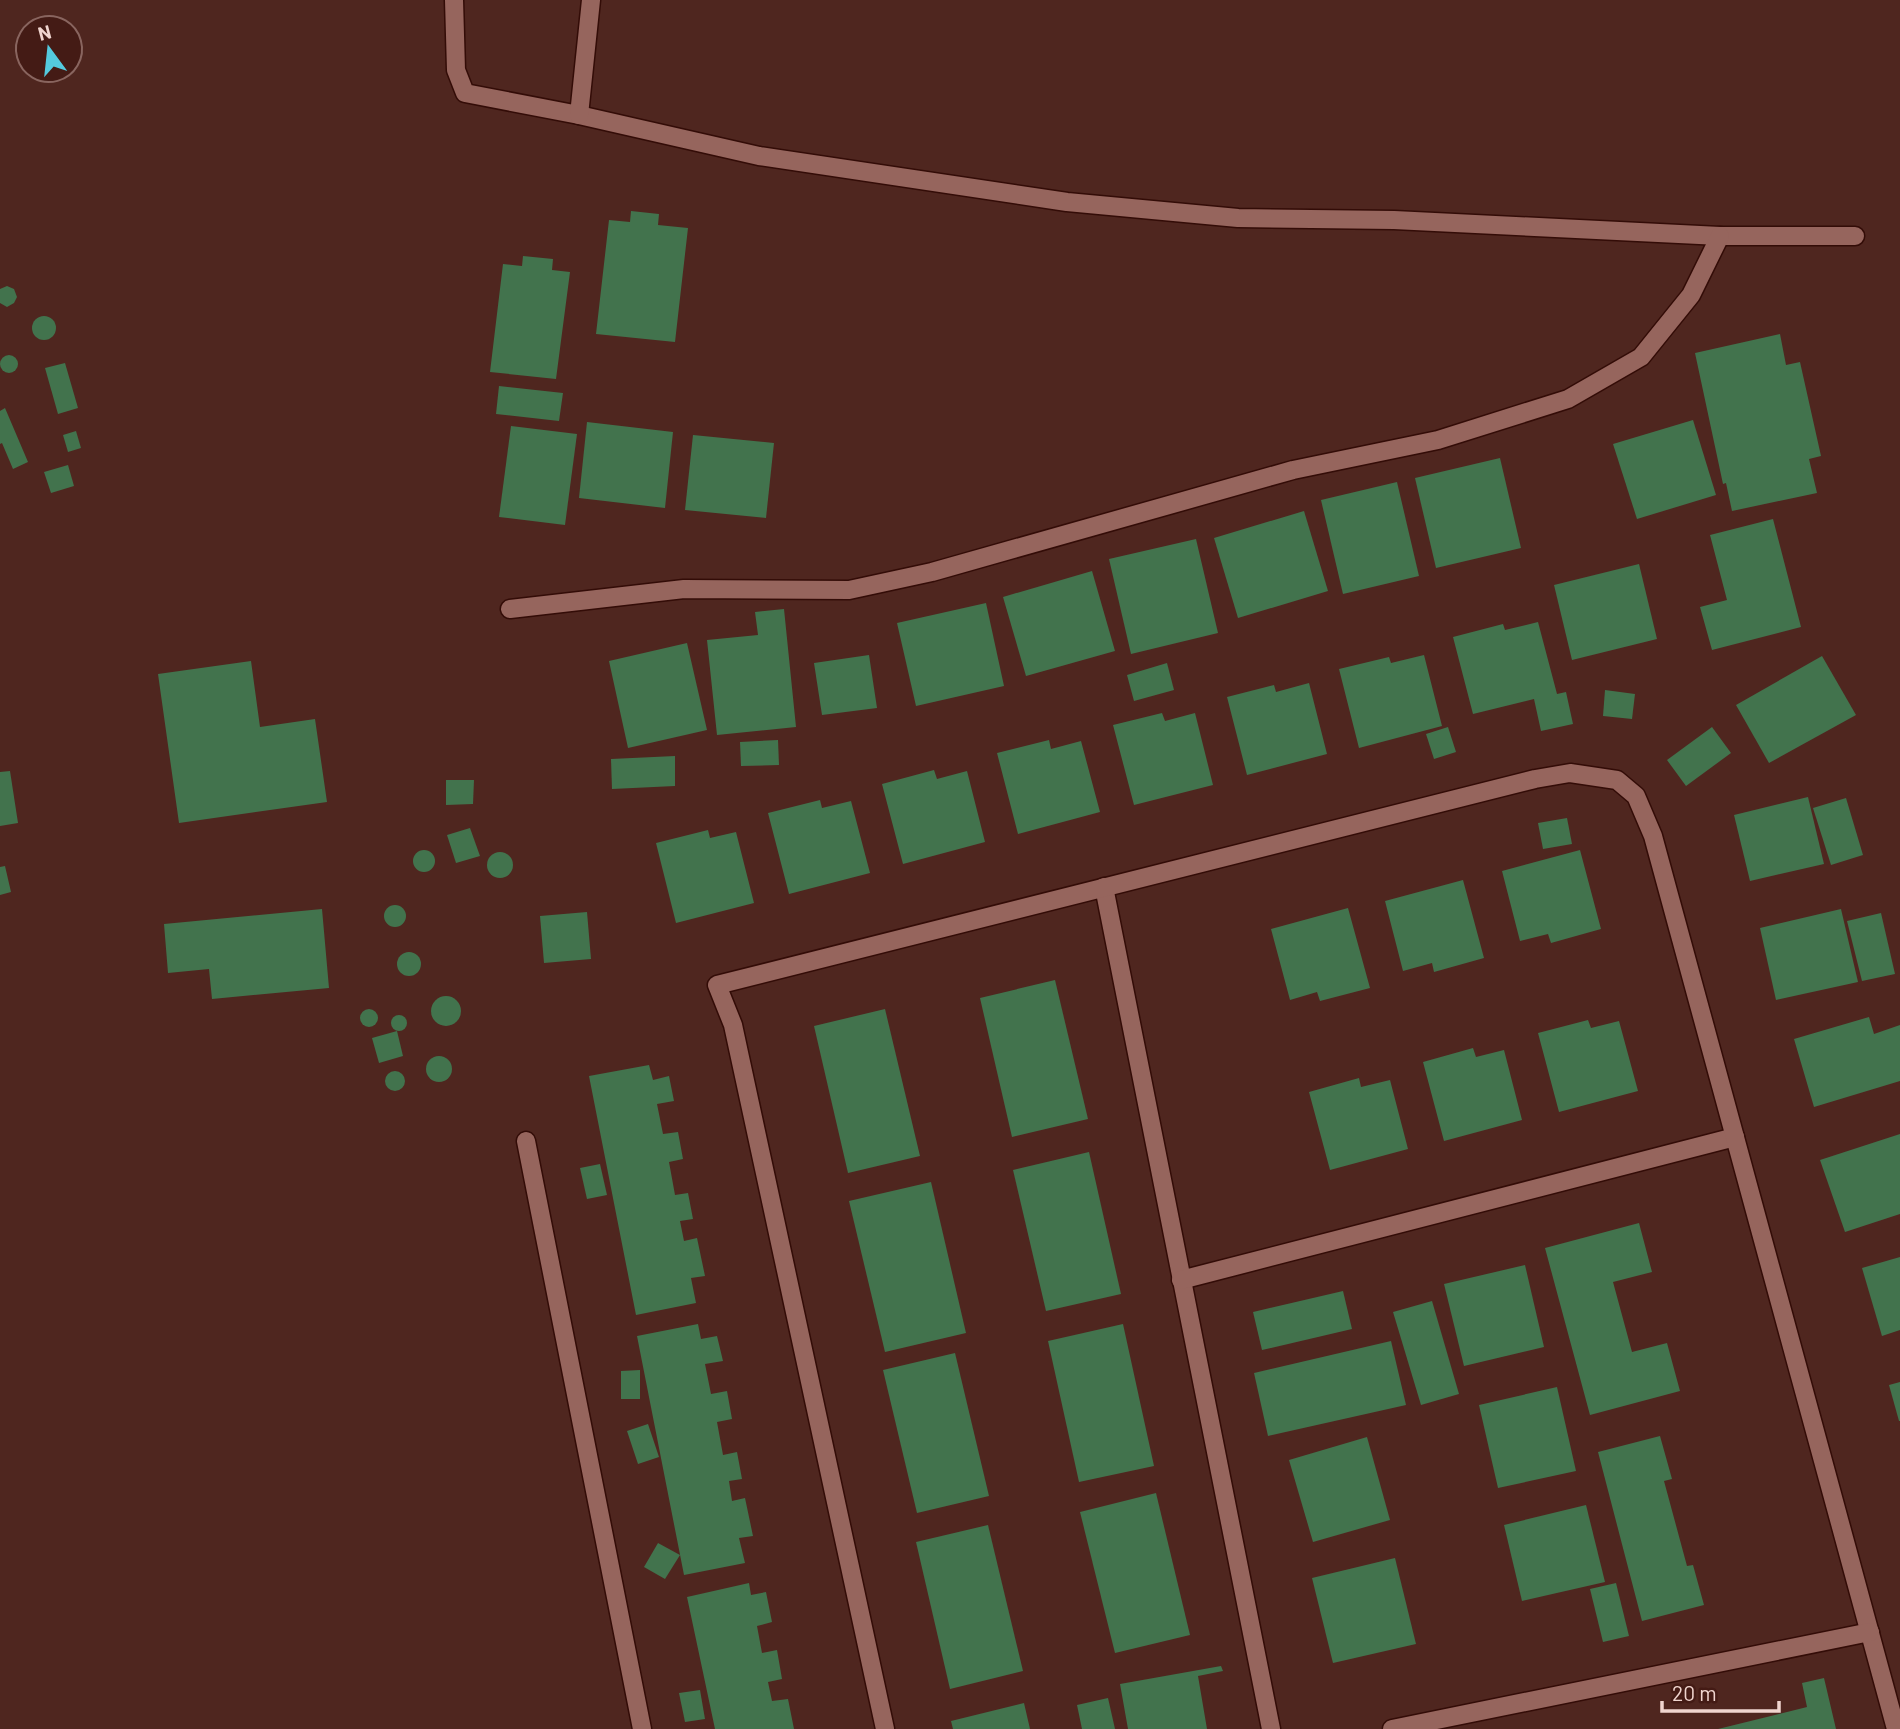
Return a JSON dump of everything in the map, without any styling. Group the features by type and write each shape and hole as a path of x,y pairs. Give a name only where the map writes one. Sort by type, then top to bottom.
{"street":[{"path":"454,0 456,70 465,93 759,156 1067,202 1238,218 1394,220 1720,236 1855,236"},
{"path":"579,116 591,0"},
{"path":"510,609 684,589 849,590 932,572 1293,470 1438,440 1568,399 1641,357 1691,295 1720,236"},
{"path":"885,1729 733,1025 717,985 1535,779 1570,773 1617,780 1636,796 1653,836 1896,1729"},
{"path":"1104,887 1271,1729"},
{"path":"1181,1280 1735,1137"},
{"path":"526,1141 642,1729"},
{"path":"1392,1729 1870,1632"}],"building":[{"path":"631,211 659,214 658,225 688,228 675,342 596,334 609,220 630,222"},
{"path":"523,256 553,259 552,270 570,272 556,379 490,372 503,264 522,266"},
{"path":"7,286 14,289 17,297 14,303 7,307 0,303 0,289"},
{"path":"44,316 53,319 56,328 53,337 44,340 35,337 32,328 35,319"},
{"path":"1780,334 1786,365 1800,362 1821,456 1809,459 1817,493 1732,511 1726,483 1723,484 1695,353"},
{"path":"5,355 13,355 18,364 16,371 5,373 0,368 0,360"},
{"path":"65,363 78,408 58,414 45,368"},
{"path":"499,386 563,393 559,421 496,414"},
{"path":"5,408 28,462 13,469 2,443 0,444 0,411"},
{"path":"1693,420 1716,495 1637,519 1613,444"},
{"path":"587,422 673,432 665,508 579,498"},
{"path":"511,426 577,434 565,525 499,517"},
{"path":"76,431 81,448 68,452 63,435"},
{"path":"693,435 774,443 766,518 685,510"},
{"path":"1500,458 1521,548 1436,568 1415,478"},
{"path":"68,465 74,486 51,493 44,472"},
{"path":"1397,482 1419,576 1343,594 1321,500"},
{"path":"1304,511 1328,591 1238,618 1214,538"},
{"path":"1773,519 1801,627 1712,650 1700,607 1727,600 1710,535"},
{"path":"1196,539 1218,633 1131,654 1109,559"},
{"path":"1639,564 1657,639 1572,660 1554,585"},
{"path":"1092,571 1115,651 1026,676 1003,597"},
{"path":"986,603 1004,686 916,706 897,623"},
{"path":"784,609 796,727 717,735 707,640 758,635 755,612"},
{"path":"1538,622 1557,694 1566,692 1573,724 1541,731 1534,699 1473,714 1453,637 1503,624 1505,630"},
{"path":"687,643 707,730 628,748 609,661"},
{"path":"869,655 877,708 822,715 814,663"},
{"path":"1424,655 1442,726 1359,748 1339,669 1389,657 1391,663"},
{"path":"1822,656 1856,715 1769,763 1736,705"},
{"path":"251,661 260,727 315,719 327,802 179,823 158,674"},
{"path":"1167,663 1174,690 1134,701 1127,675"},
{"path":"1309,683 1327,754 1247,775 1227,697 1274,685 1276,692"},
{"path":"1605,690 1635,694 1632,719 1603,716"},
{"path":"1162,713 1165,721 1195,713 1213,785 1134,805 1113,725"},
{"path":"1448,727 1456,752 1434,759 1426,734"},
{"path":"1712,727 1731,753 1686,786 1667,760"},
{"path":"778,740 779,765 741,766 740,742"},
{"path":"1049,740 1051,749 1081,741 1100,812 1018,834 997,753"},
{"path":"675,756 675,786 612,789 611,759"},
{"path":"934,770 937,779 967,771 985,842 903,864 882,784"},
{"path":"10,771 18,823 0,826 0,772"},
{"path":"446,780 474,780 473,804 446,805"},
{"path":"1808,797 1824,864 1750,881 1734,815"},
{"path":"1846,798 1863,855 1831,865 1813,808"},
{"path":"820,800 822,808 851,801 870,873 789,894 768,813"},
{"path":"1567,818 1572,844 1543,849 1538,823"},
{"path":"470,828 480,856 456,863 447,835"},
{"path":"708,830 710,838 736,832 754,903 676,923 656,843"},
{"path":"424,850 432,853 435,861 432,869 424,872 416,869 413,861 416,853"},
{"path":"1580,850 1601,929 1551,943 1548,934 1520,941 1502,871"},
{"path":"500,852 509,856 513,865 509,874 500,878 491,874 487,865 491,856"},
{"path":"5,866 11,892 0,895 0,867"},
{"path":"1463,880 1484,958 1434,972 1432,963 1403,971 1385,901"},
{"path":"395,905 403,908 406,916 403,924 395,927 387,924 384,916 387,908"},
{"path":"1348,908 1370,988 1320,1001 1317,992 1290,1000 1271,929"},
{"path":"322,909 329,988 212,999 209,969 168,973 164,924"},
{"path":"1841,909 1858,982 1776,1000 1760,928"},
{"path":"587,912 591,959 544,963 540,916"},
{"path":"1881,913 1895,974 1862,981 1847,921"},
{"path":"409,952 418,955 421,964 418,973 409,976 400,973 397,964 400,955"},
{"path":"1055,980 1088,1119 1012,1137 980,998"},
{"path":"446,996 452,997 460,1005 460,1017 452,1025 446,1026 440,1025 432,1017 431,1011 432,1005 440,997"},
{"path":"369,1009 375,1012 378,1018 375,1024 369,1027 363,1024 360,1018 363,1012"},
{"path":"885,1009 920,1156 848,1173 814,1026"},
{"path":"399,1015 405,1017 405,1029 399,1031 393,1029 391,1023 393,1017"},
{"path":"1869,1017 1874,1034 1900,1025 1900,1081 1814,1107 1794,1039"},
{"path":"1588,1020 1591,1028 1619,1021 1638,1091 1559,1112 1538,1033"},
{"path":"397,1031 403,1056 379,1063 372,1038"},
{"path":"1473,1048 1476,1057 1504,1050 1522,1120 1444,1141 1423,1062"},
{"path":"439,1056 448,1060 452,1069 448,1078 439,1082 430,1078 426,1069 430,1060"},
{"path":"649,1065 653,1080 669,1076 674,1101 657,1104 663,1134 678,1132 683,1159 669,1162 675,1195 688,1193 693,1219 680,1221 684,1241 697,1238 705,1276 691,1278 696,1303 636,1315 589,1076"},
{"path":"395,1071 402,1074 405,1081 402,1088 395,1091 388,1088 385,1081 388,1074"},
{"path":"1359,1078 1361,1087 1390,1080 1408,1149 1330,1170 1309,1092"},
{"path":"1900,1134 1900,1214 1845,1232 1820,1160"},
{"path":"1089,1152 1121,1294 1046,1311 1013,1170"},
{"path":"600,1164 607,1195 587,1199 580,1168"},
{"path":"931,1182 966,1333 885,1352 849,1201"},
{"path":"1639,1223 1652,1272 1613,1282 1632,1352 1667,1343 1680,1391 1590,1415 1545,1248"},
{"path":"1900,1257 1900,1330 1882,1336 1862,1268"},
{"path":"1525,1265 1544,1347 1464,1366 1444,1284"},
{"path":"1343,1291 1352,1329 1262,1350 1253,1312"},
{"path":"1432,1301 1459,1394 1421,1405 1393,1312"},
{"path":"698,1324 701,1339 717,1336 723,1361 705,1364 711,1394 727,1391 732,1419 717,1422 723,1455 737,1452 742,1479 729,1481 732,1501 745,1498 753,1536 739,1538 745,1563 684,1575 637,1336"},
{"path":"1123,1324 1154,1466 1079,1482 1048,1341"},
{"path":"1391,1341 1406,1405 1268,1436 1254,1373"},
{"path":"955,1353 989,1496 917,1513 883,1370"},
{"path":"640,1370 640,1399 621,1399 621,1371"},
{"path":"1900,1382 1900,1421 1899,1421 1889,1385"},
{"path":"1557,1387 1576,1471 1498,1488 1479,1405"},
{"path":"648,1424 659,1457 638,1464 627,1431"},
{"path":"1660,1436 1672,1479 1664,1481 1687,1566 1693,1565 1704,1605 1642,1621 1598,1452"},
{"path":"1367,1437 1390,1520 1313,1542 1289,1460"},
{"path":"1156,1493 1190,1635 1115,1653 1080,1512"},
{"path":"1586,1505 1605,1582 1522,1601 1504,1525"},
{"path":"988,1525 1023,1671 950,1689 916,1542"},
{"path":"658,1543 680,1555 665,1579 644,1567"},
{"path":"1395,1558 1416,1644 1333,1663 1312,1578"},
{"path":"749,1583 751,1595 766,1592 772,1622 757,1626 762,1653 777,1650 782,1679 768,1682 772,1701 788,1699 794,1729 715,1729 687,1597"},
{"path":"1616,1583 1629,1636 1603,1642 1590,1589"},
{"path":"1221,1666 1223,1671 1198,1676 1207,1729 1128,1729 1120,1684"},
{"path":"1824,1678 1836,1729 1718,1729 1807,1707 1802,1683"},
{"path":"700,1690 705,1719 685,1722 679,1693"},
{"path":"1108,1698 1115,1729 1082,1729 1077,1705"},
{"path":"1024,1703 1030,1729 953,1729 951,1721"}]}
